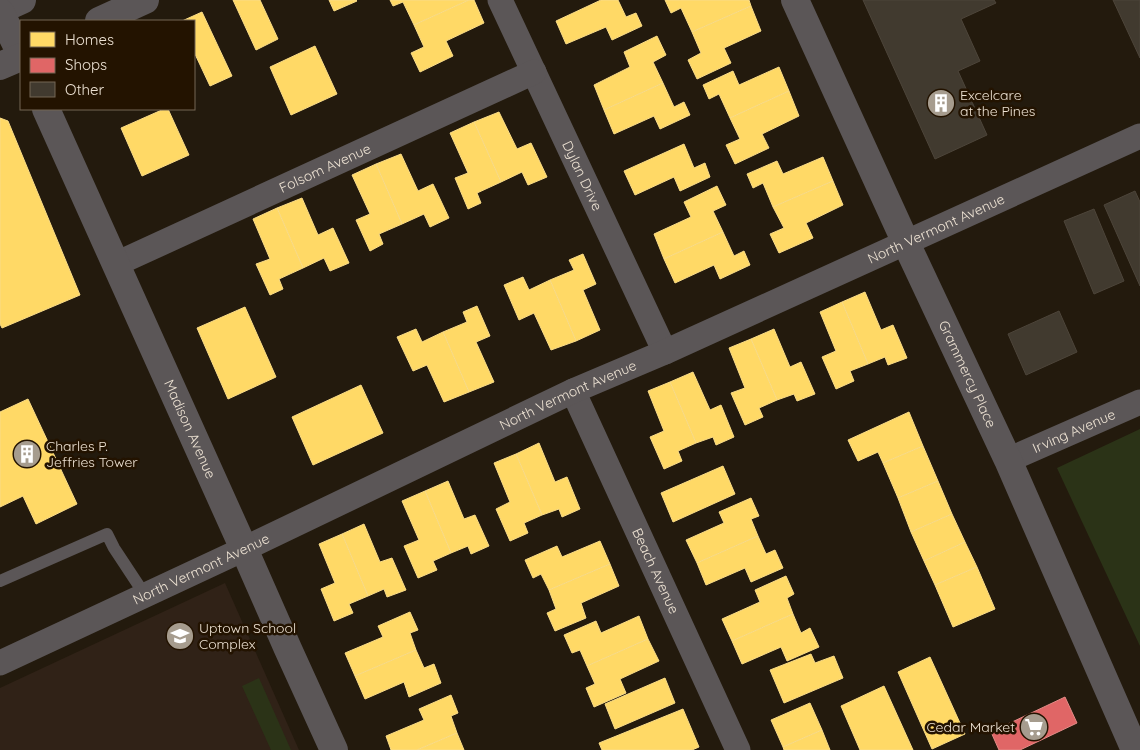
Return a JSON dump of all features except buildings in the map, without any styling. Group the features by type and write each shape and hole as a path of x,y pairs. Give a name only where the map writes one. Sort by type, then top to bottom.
{"street":[{"path":"20,54 0,11 22,0"},
{"path":"101,20 145,0"},
{"name":"Dylan Drive","path":"500,0 665,352"},
{"name":"Grammercy Place","path":"795,0 1008,460 1133,748"},
{"path":"0,66 20,56"},
{"name":"Folsom Avenue","path":"116,264 534,72"},
{"name":"Madison Avenue","path":"46,110 334,750"},
{"name":"North Vermont Avenue","path":"0,663 574,391 665,352 1140,136"},
{"name":"Beach Avenue","path":"574,391 738,750"},
{"name":"Irving Avenue","path":"1008,460 1140,402"}],"lane":[{"path":"0,581 107,534 145,595"}],"shaded area":[{"name":"Uptown School Complex","path":"225,583 299,750 0,750 0,688"}],"green space":[{"path":"1140,429 1140,646 1057,468"},
{"path":"259,678 291,750 271,750 242,686"}],"place":[{"name":"Excelcare at the Pines","path":"941,103"},
{"name":"Charles P. Jeffries Tower","path":"27,454"},
{"name":"Uptown School Complex","path":"180,636"},
{"name":"Cedar Market","path":"1034,727"}]}
